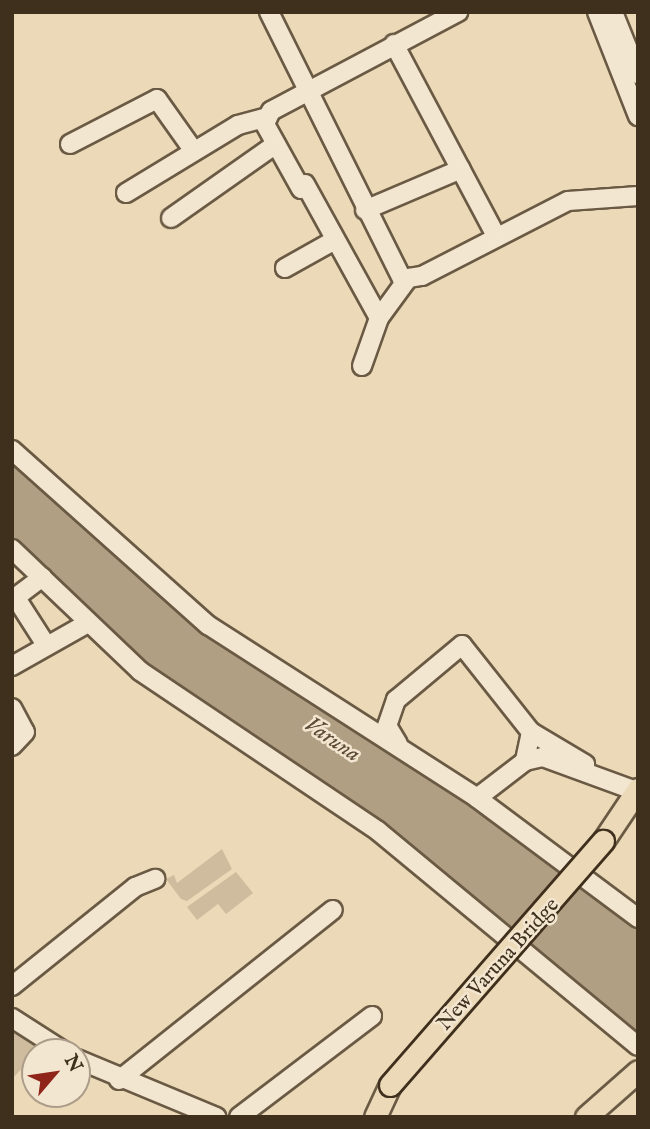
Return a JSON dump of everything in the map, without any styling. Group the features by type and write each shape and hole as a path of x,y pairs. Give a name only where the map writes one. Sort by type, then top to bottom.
{"main road":[{"name":"New Varuna Bridge","path":"375,1117 390,1085 603,841 637,790"},
{"path":"586,1117 607,1104 638,1071"}],"street":[{"path":"270,12 392,267 406,281"},
{"path":"126,193 238,125 265,118 307,89 458,12"},
{"path":"597,12 638,117"},
{"path":"613,12 638,74"},
{"path":"394,44 495,234"},
{"path":"70,144 157,100 194,152"},
{"path":"265,118 276,144 379,318"},
{"path":"171,218 276,144"},
{"path":"365,210 461,169"},
{"path":"362,366 379,318 406,281 495,234 568,201 638,196"},
{"path":"285,268 335,240"},
{"path":"12,450 184,607 477,798 638,918"},
{"path":"12,549 88,623 165,691 378,831 638,1046"},
{"path":"43,577 14,599 46,645"},
{"path":"12,666 88,623"},
{"path":"396,747 399,739 387,726 396,700 463,645 531,732 562,745 598,774"},
{"path":"12,708 25,732 12,746"},
{"path":"525,761 531,732"},
{"path":"477,798 525,761 550,757 637,790"},
{"path":"12,986 135,887 155,879"},
{"path":"119,1080 333,909"},
{"path":"239,1117 372,1016"},
{"path":"12,1018 43,1038"},
{"path":"91,1066 119,1080 216,1117"}],"shaded area":[{"path":"222,849 232,869 187,901 181,899 166,879 174,875 177,883"},
{"path":"236,872 253,893 226,914 218,904 197,920 187,907"},
{"path":"12,1028 26,1038 21,1038 21,1069 12,1079"}],"water":[{"name":"Varuna","path":"12,446 279,676 638,922 638,1037 163,684 94,623 54,576 12,543"}]}
